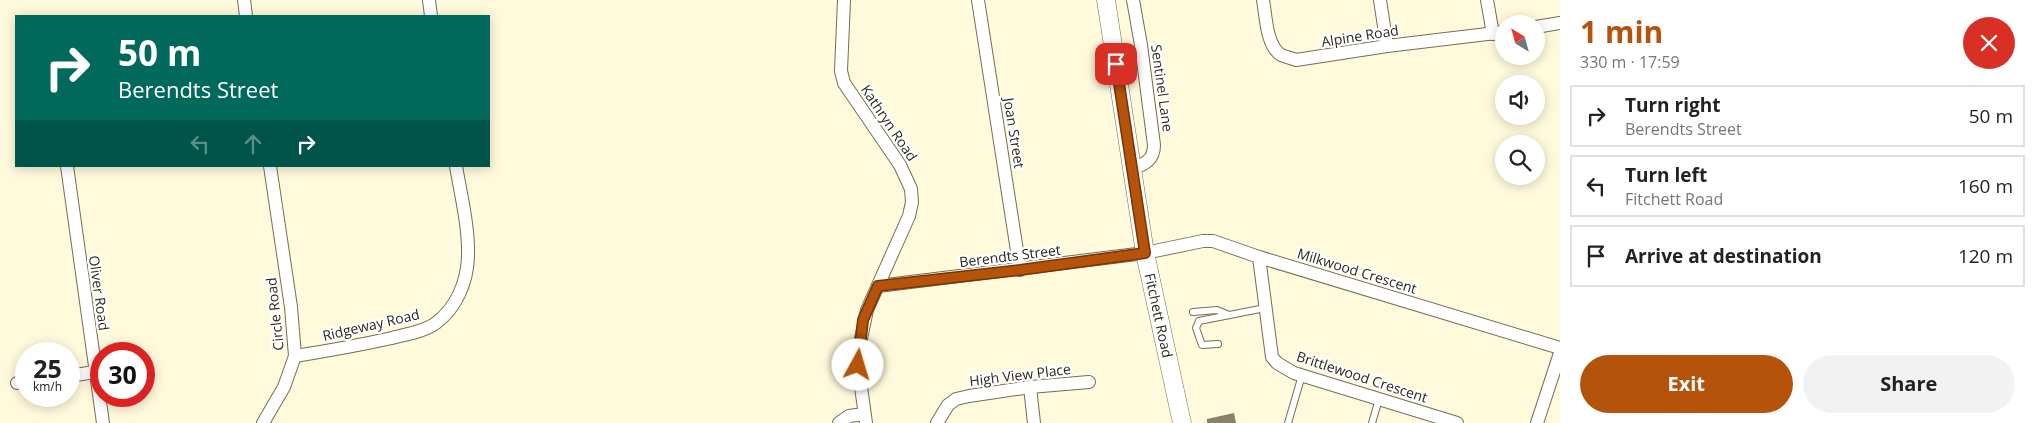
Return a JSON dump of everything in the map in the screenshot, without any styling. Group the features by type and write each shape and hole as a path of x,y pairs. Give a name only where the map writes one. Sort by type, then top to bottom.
{"street":[{"path":"244,0 246,15"},
{"path":"429,0 431,15"},
{"name":"Kathryn Road","path":"844,0 841,71 844,83 900,166 911,189 912,202 909,216 863,320 858,365 865,419"},
{"name":"Joan Street","path":"978,0 1020,270"},
{"name":"Fitchett Road","path":"1106,0 1145,253 1182,423"},
{"name":"Sentinel Lane","path":"1132,169 1147,162 1154,153 1142,54 1133,0"},
{"name":"Alpine Road","path":"1263,0 1272,44 1276,51 1283,56 1296,60 1388,46 1495,33"},
{"path":"1380,0 1388,46"},
{"path":"1487,0 1495,24"},
{"path":"1545,26 1560,23"},
{"name":"Oliver Road","path":"67,167 91,342"},
{"name":"Circle Road","path":"263,423 284,387 294,356 291,307 270,167"},
{"name":"Ridgeway Road","path":"294,356 354,346 423,330 435,324 451,308 460,293 468,258 467,235 456,167"},
{"name":"Milkwood Crescent","path":"1145,253 1192,243 1213,241 1259,257 1560,348"},
{"name":"Berendts Street","path":"878,286 1020,270 1145,253"},
{"name":"Brittlewood Crescent","path":"1259,257 1272,357 1284,368 1456,423"},
{"path":"1537,423 1560,352"},
{"name":"High View Place","path":"937,423 948,405 956,399 1030,387 1089,382"},
{"path":"1030,387 1034,423"},
{"name":"Oliver Road","path":"100,407 103,423"},
{"path":"838,423 849,416 865,419"}],"lane":[{"path":"1218,344 1202,345 1197,335 1197,323 1199,321 1265,308"},
{"path":"1193,312 1217,310 1229,315"},
{"path":"1288,423 1302,375"},
{"path":"1372,423 1379,399"}],"building":[{"path":"1234,413 1236,423 1207,423 1207,419"}],"route":[{"path":"858,365 863,320 878,286 1020,270 1145,253 1116,64"}]}
